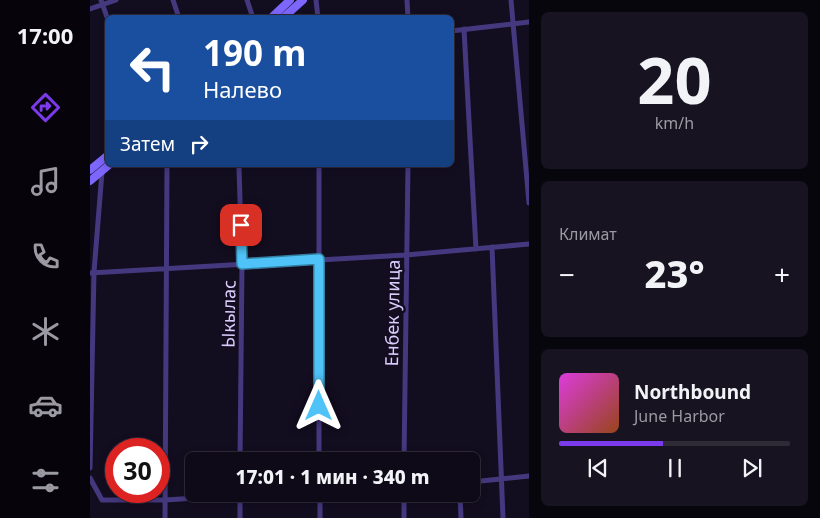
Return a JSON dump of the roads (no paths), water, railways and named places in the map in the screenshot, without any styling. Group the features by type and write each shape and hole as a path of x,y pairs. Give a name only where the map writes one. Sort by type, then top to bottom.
{"main road":[{"path":"274,15 290,0"},
{"path":"286,15 303,0"},
{"path":"90,168 105,157"},
{"path":"90,180 107,167"}],"street":[{"path":"90,9 102,2 116,0"},
{"path":"173,0 178,15"},
{"path":"247,0 252,15"},
{"path":"316,0 318,15"},
{"path":"407,0 408,15"},
{"path":"511,0 529,203"},
{"path":"102,2 106,15"},
{"path":"454,31 529,22"},
{"path":"464,29 476,249"},
{"path":"165,438 167,167"},
{"path":"319,167 320,452"},
{"name":"Енбек улица","path":"404,452 408,167"},
{"name":"Ыкылас","path":"239,168 242,264 240,452"},
{"path":"90,468 92,272 102,171"},
{"path":"92,272 406,255 529,244"},
{"path":"492,247 503,518"},
{"path":"480,481 529,476"},
{"path":"90,478 102,500 105,500"},
{"path":"170,500 185,498"},
{"path":"240,502 240,518"},
{"path":"320,502 320,518"},
{"path":"404,502 404,518"},
{"path":"460,502 461,518"},
{"path":"165,503 165,518"}]}
